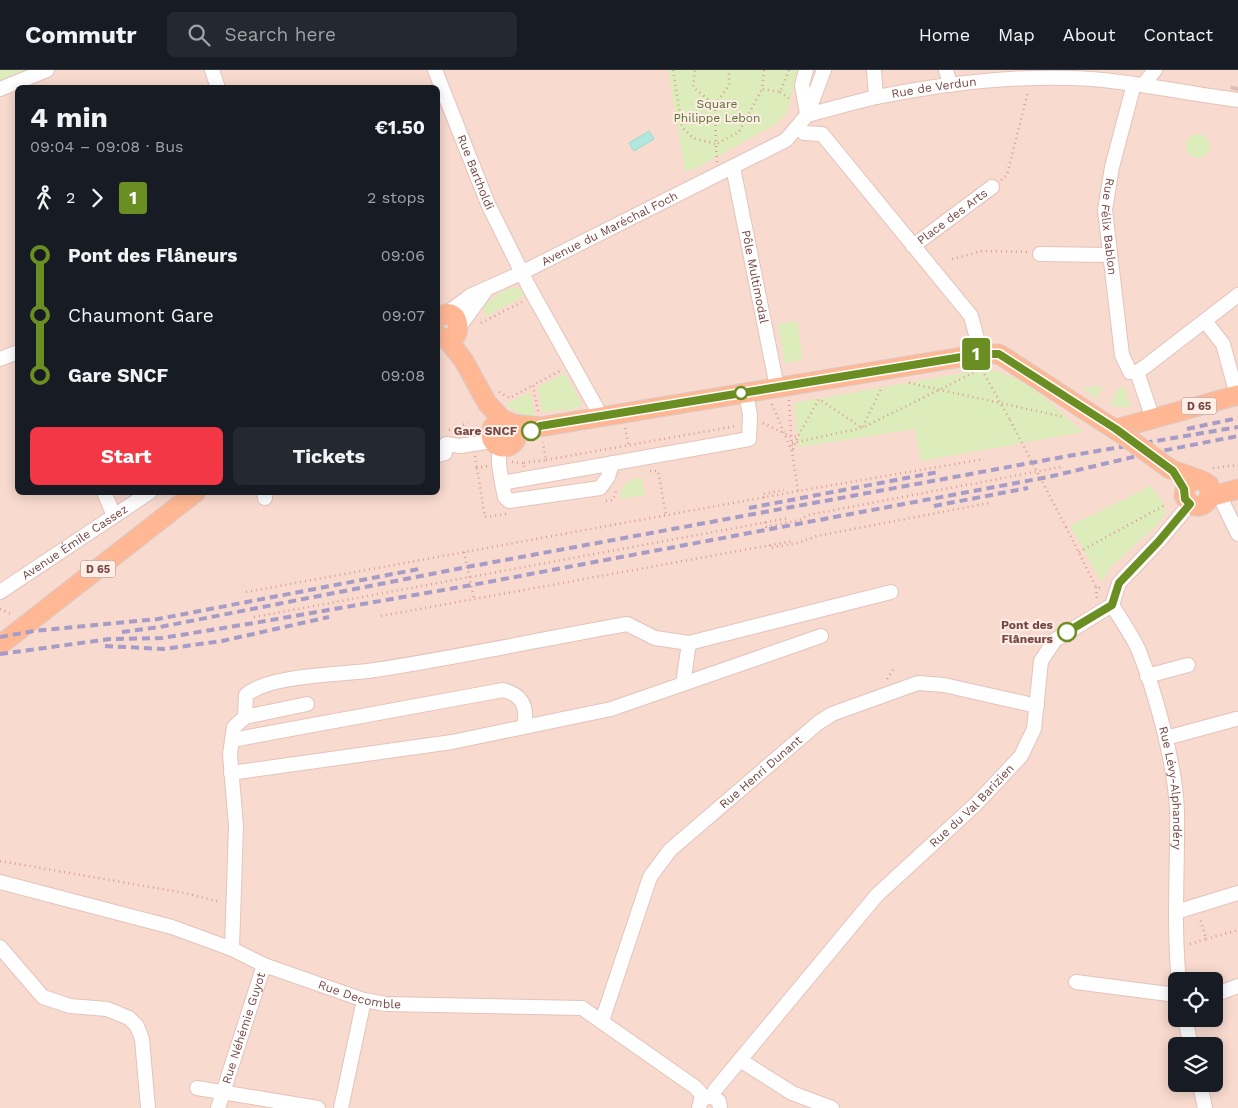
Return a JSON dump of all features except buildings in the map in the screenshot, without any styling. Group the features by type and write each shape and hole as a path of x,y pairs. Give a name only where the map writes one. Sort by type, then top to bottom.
{"main road":[{"path":"444,327 464,361 491,399 501,433 746,392 779,394 980,354 999,354 1120,432 1194,485 1197,507 1204,505 1215,496 1238,489"},
{"name":"D 65","path":"1120,432 1153,419 1237,395"},
{"name":"D 65","path":"0,645 192,495"}],"street":[{"path":"0,89 47,70"},
{"path":"212,70 217,85"},
{"name":"Rue Bartholdi","path":"435,70 438,85"},
{"path":"806,70 802,85 808,115"},
{"path":"808,115 824,70"},
{"path":"874,70 876,97"},
{"path":"946,70 950,85"},
{"path":"1139,85 1155,70"},
{"name":"Rue de Verdun","path":"808,115 876,97 950,85 1032,78 1090,79 1139,85 1181,93 1237,97"},
{"name":"Rue Félix Bablon","path":"1139,85 1112,168 1104,210 1108,255 1122,355 1133,372 1153,419"},
{"name":"Rue Bartholdi","path":"440,94 444,113 522,273 601,416"},
{"name":"Avenue du Maréchal Foch","path":"444,327 486,290 786,140 808,115"},
{"path":"822,134 827,116"},
{"path":"804,134 822,134"},
{"path":"822,134 971,316 979,346"},
{"name":"Pôle Multimodal","path":"733,167 779,394"},
{"name":"Place des Arts","path":"913,246 992,187"},
{"path":"1040,254 1108,255"},
{"path":"1133,372 1238,295"},
{"path":"1205,321 1223,344 1237,395"},
{"path":"0,359 15,353"},
{"path":"502,483 750,439 746,392"},
{"path":"441,442 501,433 498,464 505,498 509,502 600,488 608,477 612,463"},
{"path":"1112,605 1119,583 1159,541 1194,485"},
{"path":"105,495 114,516"},
{"name":"Avenue Émile Cassez","path":"0,592 146,495"},
{"path":"1215,496 1238,534"},
{"path":"245,717 246,695 256,686 274,682 375,670 627,624 655,638 689,643 891,592"},
{"name":"Rue Lévy-Alphandéry","path":"1112,605 1138,651 1166,738 1177,808 1176,948 1178,972"},
{"name":"Rue du Val Barizien","path":"709,1102 715,1090 876,895 976,804 1021,756 1034,728 1041,661 1046,651 1055,640 1112,605"},
{"path":"231,773 452,742 611,710 821,636"},
{"path":"683,684 689,643"},
{"path":"1147,676 1188,665"},
{"name":"Rue Henri Dunant","path":"602,1021 650,877 670,850 809,729 832,714 905,686 918,683 944,685 1037,706"},
{"path":"232,740 503,690 514,692 523,701 526,709 524,727"},
{"path":"232,950 235,905 236,826 230,754 234,727 245,717 307,704"},
{"path":"1166,738 1236,719"},
{"name":"Rue Decomble","path":"0,882 172,927 232,950 264,965 364,1000 386,1004 582,1008 695,1087 709,1102"},
{"path":"1176,912 1238,893"},
{"path":"0,947 44,997 70,1006 107,1009 129,1018 138,1026 142,1039 148,1108"},
{"name":"Rue Néhémie Guyot","path":"218,1108 264,965"},
{"path":"1076,982 1168,994"},
{"path":"1223,992 1238,986"},
{"path":"342,1108 364,1000"},
{"path":"740,1060 792,1093 832,1108"},
{"name":"Rue Néhémie Guyot","path":"197,1088 318,1108"},
{"path":"1202,1092 1205,1108"}],"path":[{"path":"673,70 682,127 693,138 716,144 739,132 762,89 764,70"},
{"path":"695,70 693,87 715,106"},
{"path":"712,178 709,171 719,165 716,144 715,106 729,85 729,70"},
{"path":"780,92 789,70"},
{"path":"992,187 1007,175 1032,78"},
{"path":"762,89 780,92 794,102"},
{"path":"952,259 982,251 1040,254"},
{"path":"482,323 526,300"},
{"path":"981,364 981,369 1010,420 1096,586 1108,591"},
{"path":"792,443 862,428 981,369"},
{"path":"862,428 885,381"},
{"path":"902,381 1068,418"},
{"path":"491,399 499,392 510,398 533,385"},
{"path":"779,394 785,434 792,452"},
{"path":"779,394 792,437 792,452 798,491"},
{"path":"792,452 798,436 819,399 862,428"},
{"path":"546,460 759,421 792,437 798,436"},
{"path":"441,442 468,423"},
{"path":"474,455 477,468"},
{"path":"246,592 984,458"},
{"path":"1194,485 1238,464"},
{"path":"764,522 766,527 800,520 808,515 1061,467"},
{"path":"642,472 658,471 666,515"},
{"path":"764,498 763,494 784,490"},
{"path":"770,545 770,548 798,543 818,536 989,503"},
{"path":"1079,552 1165,505"},
{"path":"254,618 789,518"},
{"path":"381,616 793,541"},
{"path":"464,552 474,599"},
{"path":"0,861 185,893 235,905"},
{"path":"1199,913 1206,939"},
{"path":"1176,948 1238,930"}],"shaded area":[{"path":"0,70 1238,70 1238,1108 0,1108"}],"green space":[{"path":"26,70 7,77 2,84 0,82 0,71"},
{"name":"Square Philippe Lebon","path":"668,70 798,70 787,113 774,125 695,169 685,171"},
{"path":"1198,134 1206,138 1210,146 1206,154 1198,158 1190,154 1186,146 1190,138"},
{"path":"514,287 522,290 525,295 487,316 482,307 501,292"},
{"path":"797,321 803,360 785,363 778,324"},
{"path":"986,369 1015,379 1039,393 1083,432 921,461 915,429 799,447 794,403"},
{"path":"565,373 582,404 576,409 542,412 538,387"},
{"path":"1103,386 1097,399 1082,388"},
{"path":"1125,388 1130,408 1110,406 1117,389"},
{"path":"530,392 535,417 523,415 505,405"},
{"path":"641,477 645,495 620,499 624,486 632,480"},
{"path":"1151,486 1162,501 1166,513 1160,522 1110,568 1102,582 1070,526"}],"water":[{"path":"649,131 654,139 634,151 629,143"}],"tunnel":[{"path":"1237,91 1238,87"}],"railway":[{"path":"1187,429 1238,418"},
{"path":"122,632 160,627 467,567 1068,456 1238,427"},
{"path":"0,654 110,639 162,638 472,585 1048,477 1146,454 1238,436"},
{"path":"749,508 938,472"},
{"path":"934,506 1028,488"},
{"path":"0,637 34,631 158,619 419,569"},
{"path":"105,646 164,649 222,641 329,617"}],"bus line":[{"name":"1","path":"531,431 540,426 787,385 980,354 999,354 1096,415 1173,471 1184,489 1185,499 1190,504 1159,541 1119,583 1112,605 1067,632"}],"place":[{"name":"Gare SNCF","path":"531,431"},
{"name":"Pont des Flâneurs","path":"1067,632"}]}
